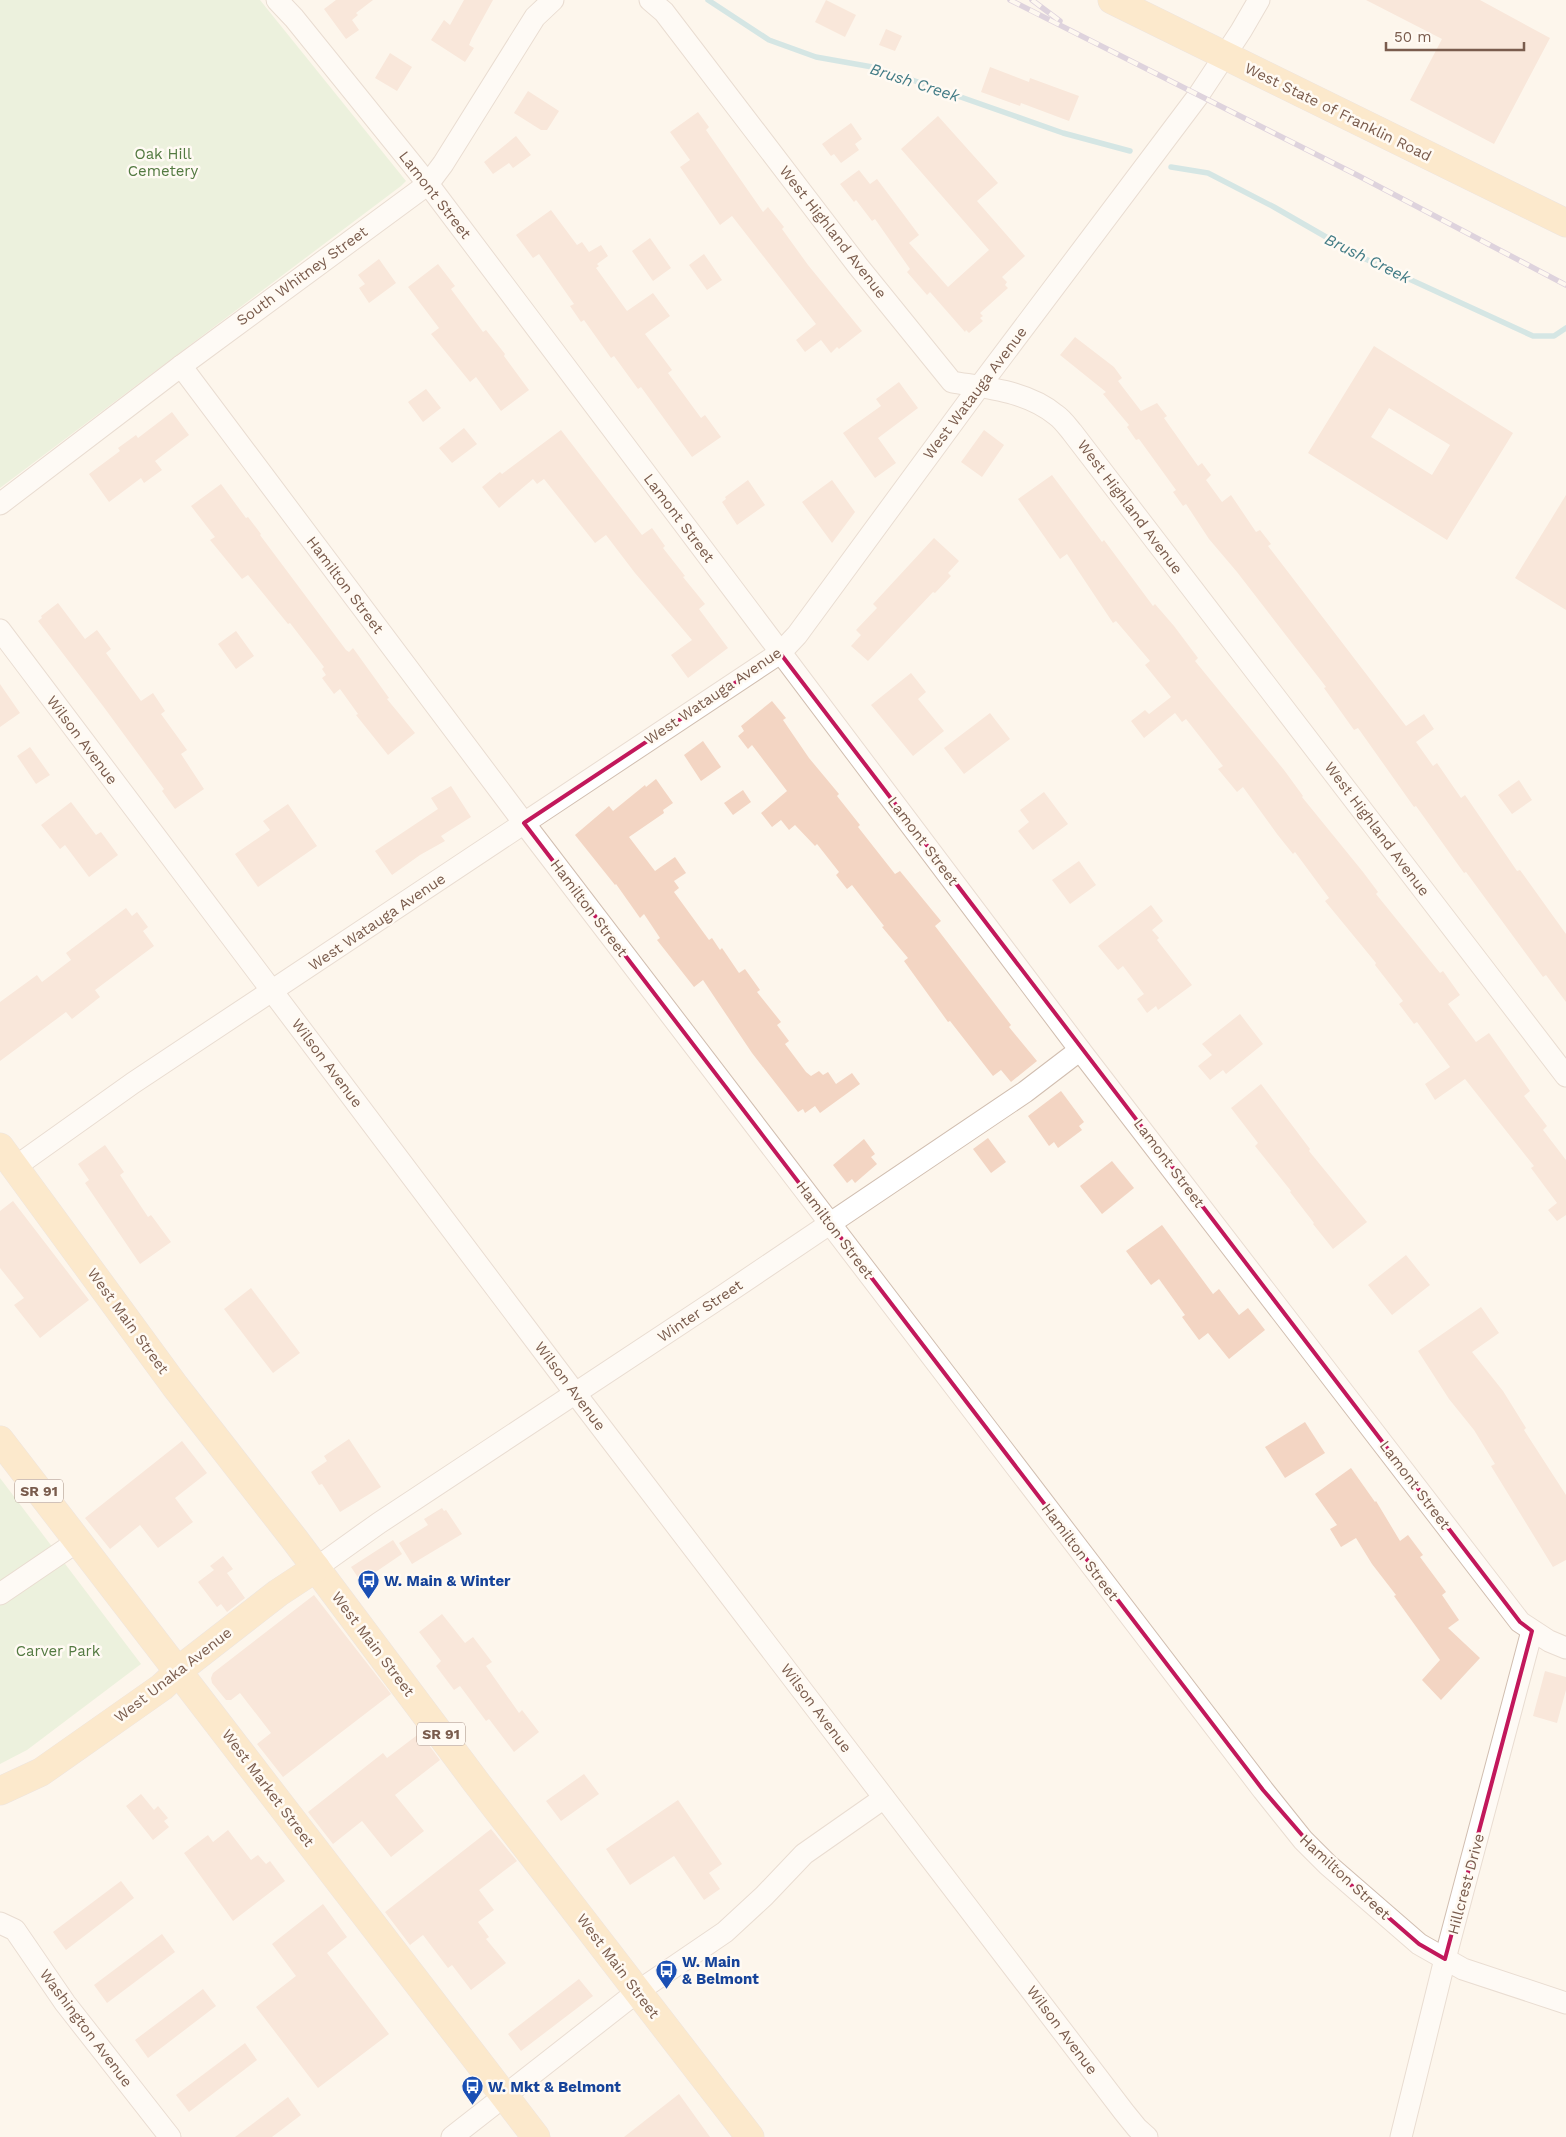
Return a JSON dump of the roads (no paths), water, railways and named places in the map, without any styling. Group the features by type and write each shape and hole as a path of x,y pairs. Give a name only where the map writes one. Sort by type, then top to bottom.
{"main road":[{"name":"West State of Franklin Road","path":"1112,0 1566,223"},
{"name":"West Main Street","path":"5,1164 316,1568 637,1992 750,2137"},
{"name":"West Market Street","path":"0,1440 536,2137"},
{"name":"West Unaka Avenue","path":"0,1791 42,1772 162,1687 178,1671 278,1593 316,1568"}],"street":[{"name":"Lamont Street","path":"277,0 290,9 428,184 1080,1050 1520,1622 1532,1631 1566,1648"},
{"name":"South Whitney Street","path":"0,504 181,366 428,184 443,164 535,17 553,0"},
{"name":"West Highland Avenue","path":"650,0 664,12 858,266 952,382 1000,389 1039,404 1056,415 1072,432 1566,1076"},
{"name":"West Watauga Avenue","path":"5,1164 273,991 780,653 797,635 979,387 1198,96 1259,0"},
{"name":"Hamilton Street","path":"181,366 524,823 1262,1790 1303,1840 1328,1865 1419,1944 1464,1969 1566,2003"},
{"name":"Wilson Avenue","path":"0,630 575,1393 1124,2112 1147,2137"},
{"name":"Winter Street","path":"316,1568 379,1523 717,1300 1025,1092 1080,1050"},
{"path":"0,1594 78,1541"},
{"name":"Hillcrest Drive","path":"1401,2137 1532,1631"},
{"path":"452,2137 637,1992 725,1932 764,1896 804,1854 884,1798"},
{"name":"Washington Avenue","path":"0,1923 15,1930 65,2003 170,2137"}],"waterway":[{"name":"Brush Creek","path":"708,0 769,40 816,57 878,68 1063,133 1130,151"},
{"name":"Brush Creek","path":"1171,167 1208,173 1274,207 1359,256 1533,336 1554,336 1566,328"}],"railway":[{"path":"1010,0 1357,175 1566,285"},
{"path":"1032,0 1060,21"}],"place":[{"name":"W. Main & Winter","path":"368,1600"},
{"name":"W. Main & Belmont","path":"666,1990"},
{"name":"W. Mkt & Belmont","path":"472,2106"}],"park label":[{"name":"Oak Hill Cemetery","path":"163,162"},
{"name":"Carver Park","path":"58,1651"}]}
